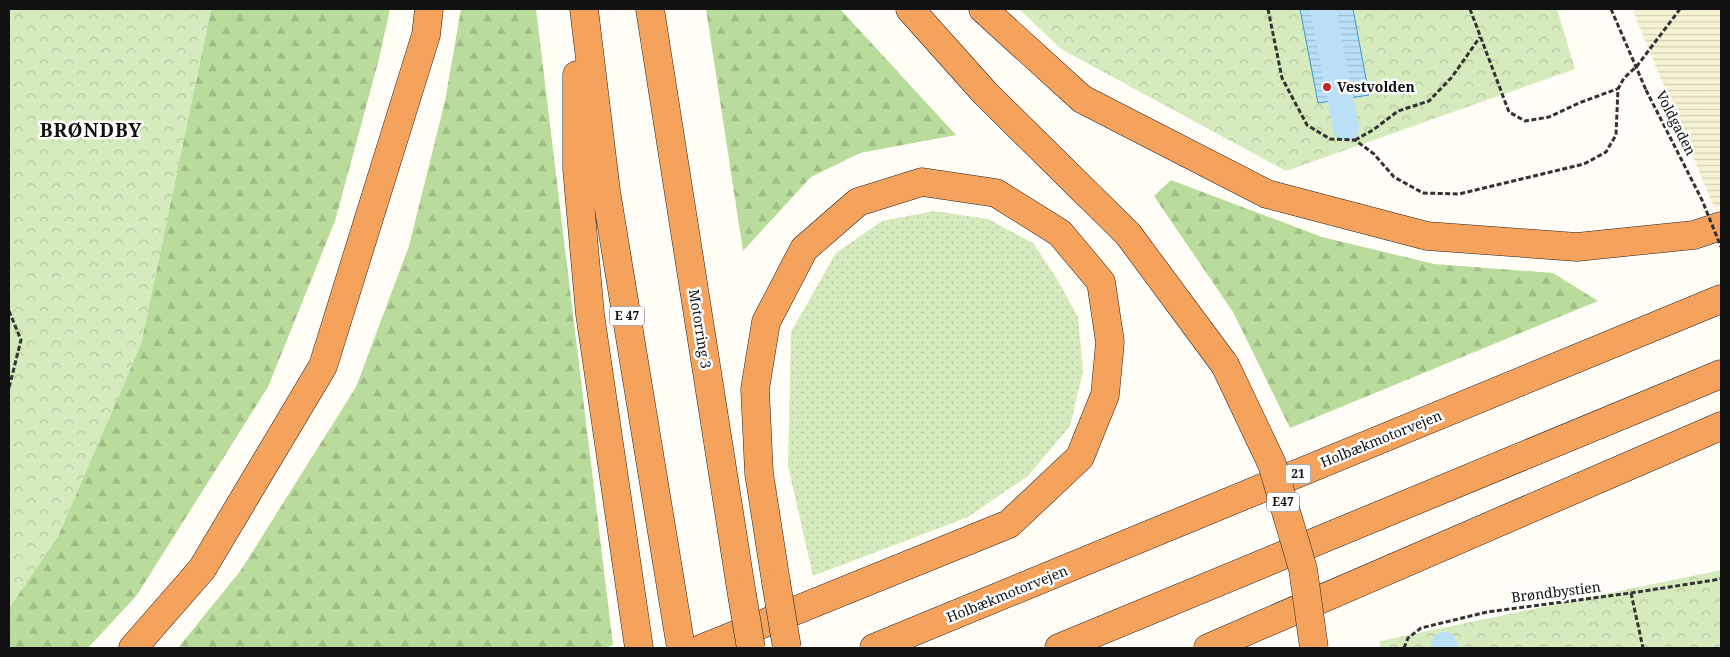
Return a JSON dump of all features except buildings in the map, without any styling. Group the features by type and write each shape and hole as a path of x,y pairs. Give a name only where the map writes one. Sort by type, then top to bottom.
{"highway":[{"path":"133,648 202,569 323,366 426,35 429,9"},
{"path":"578,9 576,169 590,314 638,645"},
{"name":"E 47","path":"584,9 606,191 682,648"},
{"name":"Motorring 3","path":"650,9 751,648"},
{"name":"E47","path":"910,9 985,93 1128,234 1224,366 1272,464 1303,569 1314,648"},
{"path":"983,9 1082,99 1267,194 1427,236 1577,247 1694,235 1721,226"},
{"path":"703,648 1009,524 1080,457 1105,395 1110,342 1101,282 1060,233 996,193 922,182 858,202 804,249 766,322 755,389 759,473 776,582 787,648"},
{"name":"Holbækmotorvejen","path":"874,648 1721,298"},
{"path":"1058,648 1721,374"},
{"path":"1208,648 1721,426"}],"path":[{"path":"1268,9 1282,78 1307,125 1330,139 1355,140 1373,130 1398,111 1429,101 1452,77 1480,37"},
{"path":"1470,9 1509,112 1525,121 1549,117 1579,103 1618,89"},
{"name":"Voldgaden","path":"1611,9 1646,90 1702,200 1721,247"},
{"path":"1355,140 1374,154 1394,177 1423,193 1459,194 1584,164 1606,152 1616,135 1618,89 1624,78 1637,66 1680,9"},
{"path":"9,311 20,340 9,388"},
{"name":"Brøndbystien","path":"1404,648 1408,638 1421,628 1487,612 1721,579"},
{"path":"1631,593 1643,648"}],"shaded area":[{"path":"1632,9 1721,9 1721,206 1714,207"}],"green space":[{"path":"9,9 211,9 141,344 58,536 9,608"},
{"path":"211,9 390,9 379,59 335,221 268,387 137,595 88,648 9,648 9,608 58,536 141,344"},
{"path":"461,9 536,9 613,645 605,648 178,648 241,570 356,387 409,246 445,101"},
{"path":"706,9 840,9 956,135 860,153 811,177 743,251"},
{"name":"Vestvolden","path":"1019,9 1557,9 1575,69 1286,171 1061,49"},
{"path":"1171,180 1322,237 1434,264 1553,273 1598,301 1290,428 1233,312 1154,196"},
{"path":"934,211 988,219 1033,243 1057,279 1078,317 1083,371 1070,426 1028,476 968,517 813,576 788,466 791,332 836,253 882,221"},
{"path":"1721,570 1721,648 1380,648 1380,641"}],"water":[{"path":"1300,9 1353,9 1369,95 1318,103"}],"waterway":[{"path":"1323,9 1346,128"}],"place":[{"name":"Vestvolden","path":"1327,87"}],"district":[{"name":"BRØNDBY","path":"91,130"}]}
